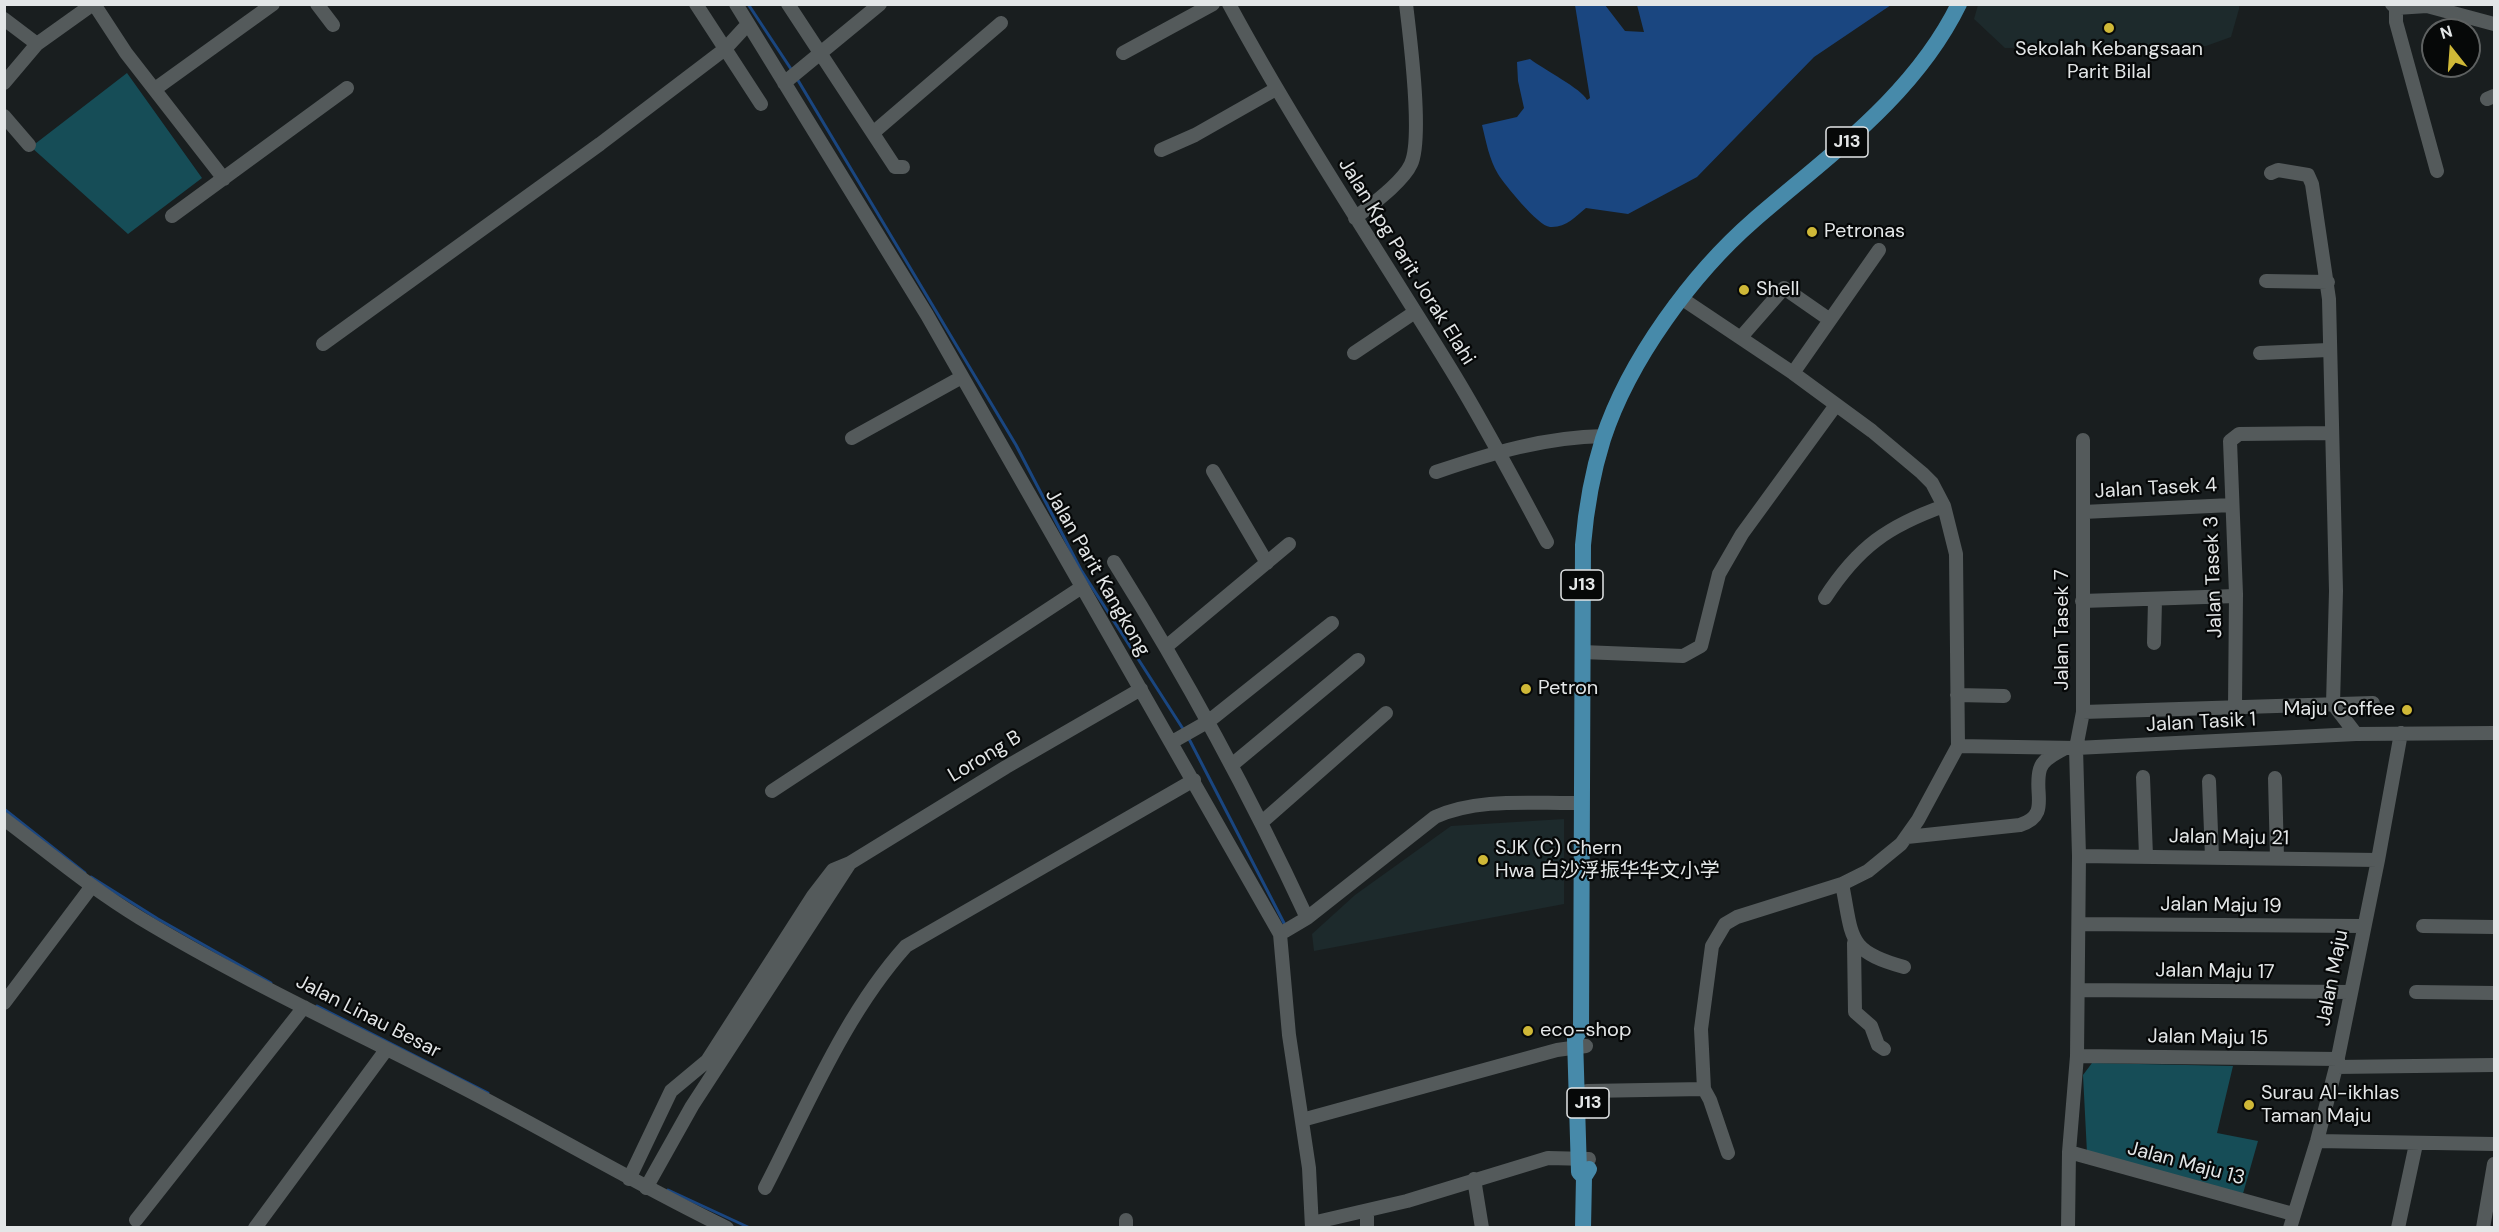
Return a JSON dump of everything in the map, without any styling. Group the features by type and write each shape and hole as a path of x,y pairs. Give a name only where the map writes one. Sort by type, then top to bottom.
{"main road":[{"name":"J13","path":"1584,1159 1581,1046 1586,1036 1581,1029 1582,652 1586,514 1604,436 1629,382 1681,297 1729,243 1881,110 1923,63 1959,4"},
{"name":"J13","path":"1581,1046 1587,1091 1584,1159 1579,1172 1584,1177 1583,1227"}],"street":[{"path":"4,83 37,44 93,4 126,53 224,179"},
{"path":"155,89 273,4"},
{"path":"317,4 333,25"},
{"path":"696,4 761,104"},
{"name":"Jalan Parit Kangkong","path":"736,4 787,80 962,377 1141,689 1176,739 1194,780 1280,934"},
{"path":"788,4 895,167 903,167"},
{"path":"787,80 880,4"},
{"path":"1123,52 1213,4"},
{"name":"Jalan Kpg Parit Jorak Elahi","path":"1229,4 1272,92 1355,218 1499,451 1547,542"},
{"path":"1355,218 1405,174 1412,164 1416,112 1406,4"},
{"path":"2437,171 2396,22 2394,7 2427,6 2474,16 2494,24"},
{"path":"4,19 37,44"},
{"path":"874,132 1001,23"},
{"path":"323,344 600,144 725,50 748,24"},
{"path":"172,216 347,88"},
{"path":"1161,150 1195,135 1272,92"},
{"path":"4,116 29,145"},
{"path":"2271,173 2278,170 2308,175 2312,184 2328,282 2330,433 2336,591 2333,704 2356,734"},
{"path":"1793,373 1879,250"},
{"path":"2266,281 2328,282"},
{"path":"1742,336 1784,288 1830,320"},
{"path":"1681,297 1742,336 1793,373 1922,473 1932,483 1944,506 1956,554 1958,746 1907,837 1887,858 1868,872 1842,884 1737,917 1725,924 1712,946 1702,1009 1704,1089 1728,1153"},
{"path":"1354,353 1414,312"},
{"path":"2260,353 2328,350"},
{"path":"852,438 962,377"},
{"path":"1582,652 1668,657 1683,656 1701,646 1719,574 1742,534 1836,405"},
{"name":"Jalan Tasek 3","path":"2235,707 2236,596 2230,446 2233,437 2238,434 2330,433"},
{"path":"1436,472 1499,451 1570,436 1604,436"},
{"name":"Jalan Tasek 7","path":"2068,1227 2069,1152 2077,1056 2079,924 2079,856 2071,748 2083,712 2083,440"},
{"path":"1213,471 1267,562"},
{"name":"Jalan Tasek 4","path":"2083,512 2232,505"},
{"path":"1825,598 1843,570 1876,538 1908,519 1944,506"},
{"path":"1167,646 1288,544"},
{"path":"1114,562 1167,646 1233,764 1307,918"},
{"path":"772,791 1082,587"},
{"path":"2082,601 2236,596"},
{"path":"2154,643 2155,600"},
{"path":"1176,739 1209,721 1332,623"},
{"path":"1233,764 1358,660"},
{"name":"Lorong B","path":"818,899 850,863 1006,767 1141,689"},
{"path":"1957,694 2004,696"},
{"path":"2083,712 2373,703"},
{"path":"1262,822 1386,713"},
{"name":"Jalan Maju","path":"2292,1221 2317,1141 2337,1063 2401,733"},
{"name":"Jalan Tasik 1","path":"1958,746 2071,748 2356,734 2494,733"},
{"path":"1907,837 2019,825 2031,821 2038,811 2040,767 2047,758 2071,748"},
{"path":"2144,777 2146,856"},
{"path":"2275,778 2277,858"},
{"path":"765,1188 845,1034 879,980 906,946 1194,780"},
{"path":"2210,781 2212,857"},
{"path":"1581,803 1483,804 1450,810 1435,817 1307,918 1280,934 1288,1035 1309,1168 1312,1225 1548,1158 1584,1159"},
{"name":"Jalan Linau Besar","path":"4,819 92,886 139,918 386,1050 632,1171 648,1185 727,1227"},
{"name":"Jalan Maju 21","path":"2079,856 2378,860"},
{"path":"1842,884 1854,943 1855,1012 1871,1026 1878,1045 1884,1049"},
{"path":"4,1003 92,886"},
{"path":"648,1185 657,1165 818,899"},
{"path":"632,1171 671,1091 707,1061 818,899"},
{"name":"Jalan Maju 19","path":"2079,924 2363,926"},
{"path":"2423,926 2494,927"},
{"path":"1854,943 1874,957 1904,967"},
{"name":"Jalan Maju 17","path":"2078,990 2351,992"},
{"path":"2416,992 2494,993"},
{"path":"136,1220 304,1007"},
{"path":"1302,1120 1581,1046"},
{"path":"255,1227 386,1050"},
{"name":"Jalan Maju 15","path":"2077,1056 2494,1065"},
{"path":"1587,1091 1704,1089"},
{"path":"2317,1141 2494,1144"},
{"path":"2398,1227 2416,1144"},
{"name":"Jalan Maju 13","path":"2069,1152 2292,1221"},
{"path":"2488,1218 2494,1164"},
{"path":"1474,1179 1482,1227"},
{"path":"1367,1211 1367,1227"}],"shaded area":[{"name":"Sekolah Kebangsaan Parit Bilal","path":"2239,4 2239,9 2231,37 2206,46 2005,48 1974,19 1978,5"},
{"path":"127,73 202,178 128,234 31,147"},
{"name":"SJK (C) Chern Hwa 白沙浮振华华文小学","path":"1564,819 1564,904 1314,951 1312,934 1355,895 1451,826"},
{"path":"2092,1063 2233,1066 2217,1133 2258,1141 2242,1197 2087,1153 2083,1075"}],"water":[{"path":"1575,5 1605,5 1625,31 1644,32 1637,5 1891,5 1814,57 1697,177 1628,214 1586,208 1566,224 1550,227 1530,213 1498,174 1490,156 1482,125 1517,117 1524,108 1518,81 1517,62 1530,59 1584,95 1587,100 1590,98"}],"waterway":[{"path":"748,4 793,72"},
{"path":"796,77 1016,445 1081,570 1185,732"},
{"path":"1188,737 1285,925"},
{"path":"4,809 85,873"},
{"path":"91,877 158,919 271,983"},
{"path":"317,1006 488,1093"},
{"path":"668,1190 750,1228"}],"place":[{"name":"Sekolah Kebangsaan Parit Bilal","path":"2109,28"},
{"name":"Petronas","path":"1812,232"},
{"name":"Shell","path":"1744,290"},
{"name":"Petron","path":"1526,689"},
{"name":"Maju Coffee","path":"2407,710"},
{"name":"SJK (C) Chern Hwa 白沙浮振华华文小学","path":"1483,860"},
{"name":"eco-shop","path":"1528,1031"},
{"name":"Surau Al-ikhlas Taman Maju","path":"2249,1105"}]}
